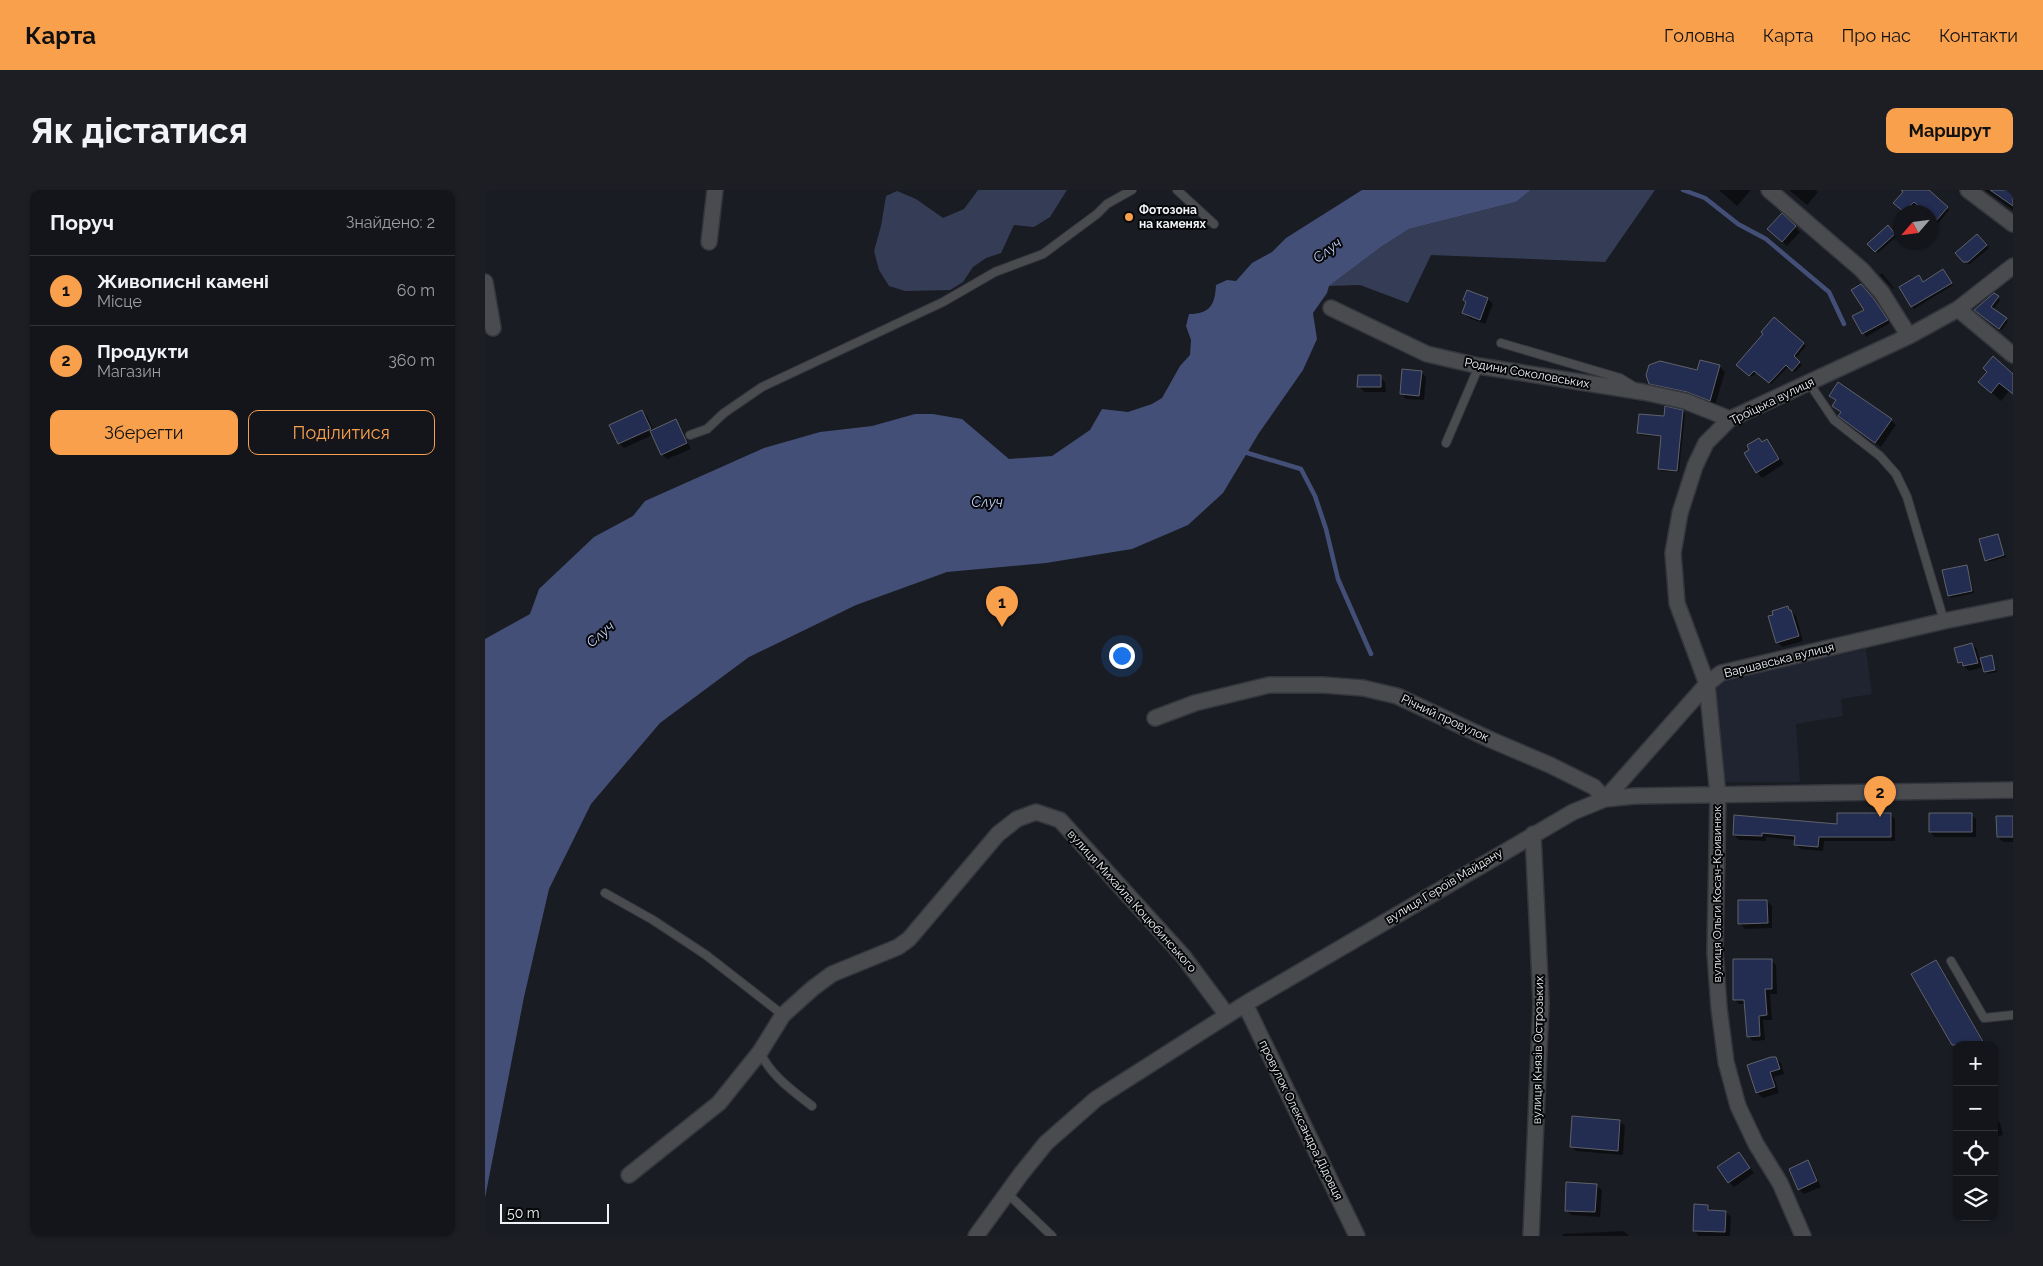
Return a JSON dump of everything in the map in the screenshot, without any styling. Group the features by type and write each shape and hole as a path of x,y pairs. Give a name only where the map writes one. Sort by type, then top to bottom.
{"street":[{"path":"709,242 715,190"},
{"path":"1769,190 1862,270 1882,293 1909,336"},
{"path":"1968,190 2013,224"},
{"name":"Троїцька вулиця","path":"1707,684 1677,603 1673,553 1680,514 1695,466 1706,443 1730,419 1909,336 1958,309 2013,266"},
{"path":"485,282 493,328"},
{"name":"Родини Соколовських","path":"1331,308 1427,354 1479,366 1643,392 1685,401 1730,419"},
{"path":"1958,309 2013,355"},
{"name":"Варшавська вулиця","path":"1605,798 1707,684 1721,673 1944,621 2013,607"},
{"name":"вулиця Ольги Косач-Кривинюк","path":"1707,684 1718,795 1715,952 1719,1008 1726,1062 1738,1106 1756,1144 1779,1183 1803,1236"},
{"name":"Річний провулок","path":"1155,718 1195,703 1269,685 1323,685 1363,688 1397,696 1550,765 1594,787 1605,798"},
{"name":"вулиця Героїв Майдану","path":"976,1236 1046,1143 1096,1099 1245,1004 1533,834 1573,812 1605,798 2013,790"},
{"name":"вулиця Михайла Коцюбинського","path":"629,1175 719,1103 760,1052 783,1015 813,988 832,974 898,947 909,939 998,834 1017,819 1036,812 1060,820 1183,956 1227,1015"},
{"name":"вулиця Князів Острозьких","path":"1531,1236 1541,1003 1533,834"},
{"name":"провулок Олександра Дідовця","path":"1245,1004 1357,1236"}],"lane":[{"path":"690,435 707,428 724,413 762,388 943,302 995,272 1043,254 1097,214 1107,204 1132,190"},
{"path":"1177,190 1185,193 1215,224"},
{"path":"1501,343 1620,378 1643,392"},
{"path":"1446,443 1479,366"},
{"path":"1809,383 1834,420 1880,456 1896,474 1907,497 1944,621"},
{"path":"605,893 653,920 706,955 783,1015"},
{"path":"1951,961 1985,1018 2013,1015"},
{"path":"760,1052 764,1061 783,1082 812,1106"},
{"path":"1007,1193 1052,1236"}],"shaded area":[{"path":"978,190 1067,190 1050,217 1034,227 1014,225 1001,253 986,258 973,267 963,282 950,290 905,291 889,286 879,270 874,251 881,226 886,196 897,191 916,199 943,218 964,209"},
{"path":"1531,190 1655,190 1605,262 1431,255 1408,303 1360,285 1329,286 1381,247 1409,229 1516,202"},
{"path":"1866,649 1872,694 1841,699 1843,716 1796,724 1800,782 1722,782 1713,683"}],"water":[{"name":"Случ","path":"1362,190 1531,190 1516,202 1409,229 1381,247 1329,286 1327,293 1313,313 1317,339 1303,370 1259,433 1223,493 1188,525 1132,549 1046,563 947,572 856,605 749,657 660,723 591,804 549,889 524,997 485,1198 485,639 530,614 539,589 594,537 633,516 645,501 764,448 820,432 872,426 915,414 933,414 962,419 1009,459 1052,456 1090,430 1102,409 1128,412 1152,404 1162,398 1180,366 1190,355 1191,340 1186,326 1189,314 1202,312 1210,307 1213,303 1216,285 1227,280 1236,281 1252,263 1272,252 1286,238"}],"building":[{"path":"1901,190 1929,190 1948,207 1938,219 1938,205 1917,205 1914,202 1911,205 1895,205 1893,203 1903,192"},
{"path":"1990,190 2013,190 2013,206"},
{"path":"1782,213 1796,226 1782,242 1767,229"},
{"path":"1888,225 1893,231 1893,236 1875,252 1867,244"},
{"path":"1977,234 1987,245 1968,262 1963,262 1955,253"},
{"path":"1943,269 1952,283 1911,307 1899,287 1919,275 1923,282"},
{"path":"1861,284 1888,320 1862,334 1852,316 1864,310 1851,290"},
{"path":"1467,290 1488,298 1480,320 1462,313 1466,302 1463,300"},
{"path":"1994,293 1999,296 1991,307 2007,318 1999,329 1974,310"},
{"path":"1774,317 1804,343 1794,356 1800,362 1792,371 1786,365 1769,383 1754,371 1749,376 1736,365 1763,334 1761,332"},
{"path":"1993,356 2013,374 2013,394 1999,383 1991,393 1978,382 1987,372 1983,368"},
{"path":"1700,360 1720,365 1710,401 1687,392 1649,384 1646,375 1649,365 1660,361 1697,370"},
{"path":"1402,369 1422,371 1419,396 1400,394"},
{"path":"1358,375 1381,375 1381,387 1357,387"},
{"path":"1838,382 1892,419 1875,443 1838,416 1841,412 1832,406 1836,400 1829,396"},
{"path":"1665,406 1683,410 1677,471 1658,469 1661,436 1637,433 1639,414 1664,416"},
{"path":"642,410 651,429 618,444 609,425"},
{"path":"676,419 687,443 661,455 650,431"},
{"path":"1759,438 1762,442 1767,439 1779,459 1756,473 1744,453 1749,450 1747,445"},
{"path":"1998,534 2004,555 1985,561 1979,539"},
{"path":"1967,565 1972,591 1948,596 1942,570"},
{"path":"1788,606 1799,636 1776,643 1768,616 1773,615 1772,611"},
{"path":"1972,643 1978,663 1963,666 1962,662 1958,663 1954,648"},
{"path":"1992,655 1995,670 1984,672 1980,658"},
{"path":"1837,813 1891,813 1891,837 1819,837 1818,847 1794,845 1795,836 1762,833 1762,836 1733,835 1734,815 1837,824"},
{"path":"1929,813 1972,813 1972,832 1929,832"},
{"path":"1996,816 2013,816 2013,837 1997,837"},
{"path":"1738,900 1767,900 1768,923 1738,924"},
{"path":"1733,959 1772,959 1772,989 1765,989 1767,1015 1759,1016 1760,1036 1747,1037 1744,1000 1733,1000"},
{"path":"1936,960 1983,1041 1953,1041 1952,1045 1911,974"},
{"path":"1776,1057 1780,1069 1770,1072 1775,1087 1756,1093 1747,1065"},
{"path":"1572,1116 1620,1120 1618,1151 1570,1147"},
{"path":"1739,1152 1750,1168 1728,1183 1717,1167"},
{"path":"1808,1160 1817,1181 1798,1190 1789,1169"},
{"path":"1566,1182 1597,1184 1595,1212 1565,1211"},
{"path":"1694,1204 1708,1205 1708,1210 1726,1211 1725,1232 1693,1231"}],"waterway":[{"path":"1683,190 1705,198 1738,224 1766,239 1829,292 1844,324"},
{"path":"1241,451 1301,469 1315,496 1326,529 1338,579 1371,654"}],"place":[{"name":"Фотозона на каменях","path":"1129,217"},
{"name":"Живописні камені","path":"1002,627"},
{"name":"Продукти","path":"1880,817"}]}
